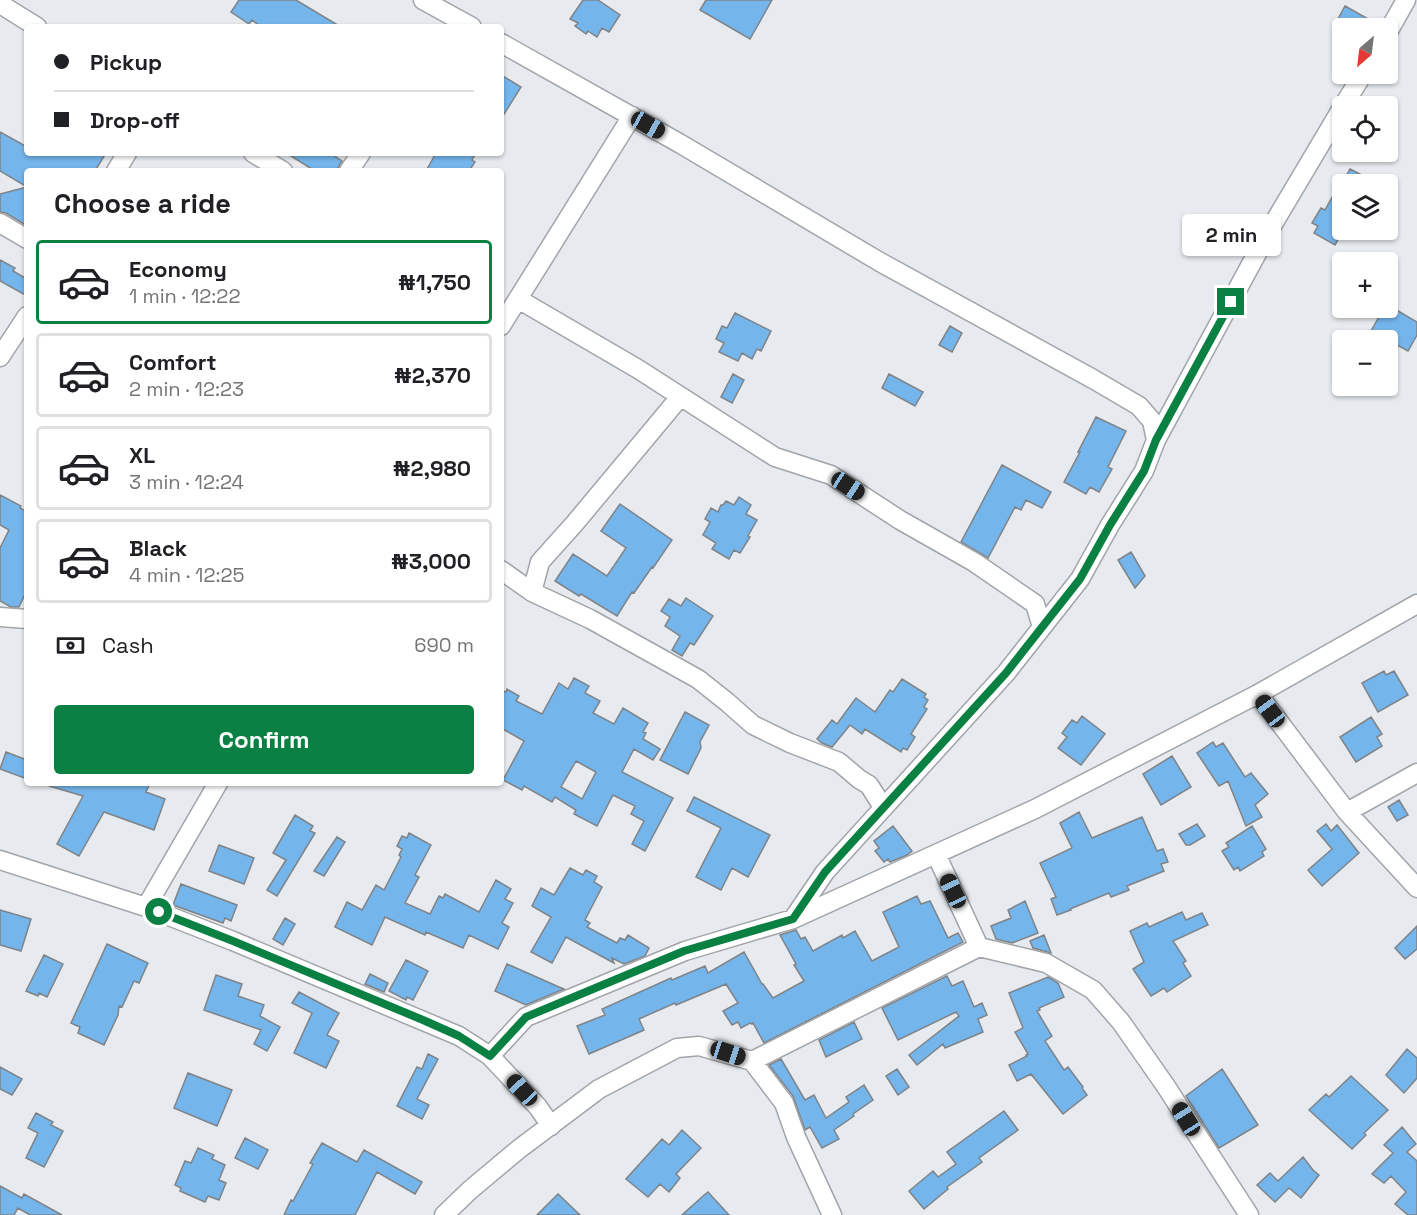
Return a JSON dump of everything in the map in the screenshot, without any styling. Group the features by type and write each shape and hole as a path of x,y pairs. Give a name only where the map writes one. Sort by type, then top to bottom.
{"street":[{"path":"423,0 460,24"},
{"path":"1396,18 1406,0"},
{"path":"0,4 32,24"},
{"path":"504,45 679,143 880,262 1139,406 1152,421 1156,440"},
{"path":"504,321 632,116"},
{"path":"793,919 825,872 1006,673 1080,579 1144,471 1156,440 1269,231 1332,125"},
{"path":"258,156 278,168"},
{"path":"0,224 24,237"},
{"path":"518,299 638,369 775,457 831,475 900,520 974,562 1035,604 1042,627"},
{"path":"0,357 24,321"},
{"path":"532,592 540,562 680,397"},
{"path":"504,572 532,592 590,619 698,679 753,725 790,743 839,762 869,785 883,807"},
{"path":"490,1056 526,1017 684,951 793,919 1035,809 1257,694 1417,604"},
{"path":"0,616 24,619"},
{"path":"1257,694 1347,812 1417,888"},
{"path":"1347,812 1417,773"},
{"path":"146,907 216,786"},
{"path":"936,854 979,947"},
{"path":"0,860 146,907 459,1036 490,1056 538,1107 551,1126"},
{"path":"752,1061 979,947 1046,963 1093,990 1122,1022 1250,1215"},
{"path":"444,1215 470,1190 599,1089 676,1048 699,1046 752,1061 784,1103 795,1137 832,1215"}],"building":[{"path":"239,0 296,0 336,24 257,24 252,20 249,24 231,12"},
{"path":"583,0 598,0 620,15 609,32 602,28 597,37 588,31 586,34 575,26 578,23 570,19"},
{"path":"706,0 772,0 750,39 700,10"},
{"path":"1345,6 1366,18 1338,18"},
{"path":"504,77 521,87 504,114"},
{"path":"0,132 24,145 24,156 104,156 97,168 24,168 24,185 0,171"},
{"path":"291,156 334,156 342,161 338,168 310,168"},
{"path":"434,156 474,156 472,160 475,162 471,168 428,168"},
{"path":"1350,169 1360,174 1347,174"},
{"path":"24,188 24,224 6,213 0,212 0,194"},
{"path":"1332,197 1332,240 1338,240 1335,245 1314,233 1318,226 1312,223 1321,208 1325,210"},
{"path":"0,260 15,268 13,271 24,277 24,294 0,281"},
{"path":"1398,311 1417,322 1417,335 1408,351 1398,346 1398,330 1372,330 1378,318 1398,318"},
{"path":"735,313 771,331 761,351 757,349 752,359 742,353 738,361 719,352 724,343 716,339 722,326 727,328"},
{"path":"950,326 962,333 952,352 939,345"},
{"path":"733,374 744,380 732,403 721,397"},
{"path":"889,374 923,392 915,406 882,388"},
{"path":"1096,417 1126,431 1108,467 1112,469 1099,492 1090,487 1086,494 1064,482"},
{"path":"1002,465 1051,492 1042,508 1026,500 1021,510 1015,507 988,558 961,542"},
{"path":"0,495 21,506 20,508 24,510 24,596 19,607 11,607 0,601 0,548 9,530 0,525"},
{"path":"739,497 751,505 746,514 757,520 740,553 734,550 729,559 712,549 716,543 703,535 710,522 705,519 711,508 718,512 726,501 734,505"},
{"path":"620,504 672,540 634,593 632,592 617,616 555,581 573,554 607,576 626,548 601,531"},
{"path":"1131,552 1145,576 1135,588 1118,560"},
{"path":"686,598 713,616 694,645 690,643 682,656 672,650 680,636 665,626 670,617 661,611 669,599 681,606"},
{"path":"1384,671 1386,675 1394,671 1408,695 1378,712 1362,683"},
{"path":"574,678 589,686 585,693 600,701 593,713 614,724 623,708 648,723 643,732 646,733 643,739 660,749 653,760 634,749 622,772 673,798 645,851 632,844 644,821 631,814 635,806 613,795 597,826 574,814 576,810 555,797 552,802 524,786 522,790 504,781 524,741 504,730 504,691 506,692 507,689 519,696 516,701 542,714 559,683 568,689","holes":["576,761 596,772 582,799 561,787"]},
{"path":"902,679 926,694 924,697 928,700 924,707 927,709 911,734 915,737 907,750 903,748 901,752 865,729 862,734 850,725 832,747 817,739 832,720 837,724 856,698 875,712 890,690 893,692"},
{"path":"685,712 709,725 688,774 660,760"},
{"path":"1082,716 1105,734 1081,765 1058,748 1067,737 1062,733 1072,720 1077,723"},
{"path":"1371,717 1382,734 1377,737 1382,746 1356,762 1340,737"},
{"path":"1213,742 1216,747 1223,743 1245,777 1251,773 1268,794 1255,805 1262,817 1246,826 1228,781 1219,786 1197,753"},
{"path":"6,752 24,759 24,778 0,769"},
{"path":"1172,756 1191,787 1161,805 1143,774"},
{"path":"49,786 149,786 146,792 165,799 154,830 104,812 79,856 57,844 83,796"},
{"path":"694,797 770,835 748,877 732,868 721,890 696,877 721,828 687,811"},
{"path":"1399,800 1408,815 1397,821 1388,807"},
{"path":"1079,812 1092,838 1142,817 1157,851 1163,849 1168,862 1161,864 1164,871 1127,886 1129,890 1111,897 1109,893 1057,915 1051,899 1056,897 1040,863 1072,848 1060,823"},
{"path":"295,815 313,826 310,831 315,833 277,896 267,890 286,860 273,853"},
{"path":"1197,824 1205,836 1186,845 1179,834"},
{"path":"1326,824 1331,831 1337,825 1359,853 1322,886 1308,870 1332,849 1317,831"},
{"path":"893,826 912,851 890,862 888,859 884,862 875,851 879,848 874,841"},
{"path":"1252,826 1266,849 1262,852 1264,856 1240,871 1238,867 1234,870 1222,851 1229,847 1226,843"},
{"path":"409,833 431,845 415,875 419,877 405,903 430,914 439,896 443,898 445,894 479,912 496,880 511,889 505,899 513,903 502,923 509,927 498,949 469,935 463,948 426,932 425,935 385,917 372,945 335,927 347,902 362,910 376,885 384,890 401,857 399,855 402,849 397,846 402,836 407,838"},
{"path":"337,837 345,842 324,876 314,871"},
{"path":"219,845 254,858 244,884 209,871"},
{"path":"570,868 583,875 586,870 597,876 594,882 602,887 585,920 590,923 587,927 617,943 620,938 625,940 628,935 649,948 645,956 624,964 612,958 614,963 566,937 552,963 531,952 551,917 532,906 541,888 554,895"},
{"path":"181,884 237,905 231,921 225,918 223,923 173,905"},
{"path":"917,896 921,904 930,901 948,938 958,933 963,942 764,1043 753,1023 741,1028 738,1022 732,1025 723,1011 738,1003 726,984 639,1019 644,1030 589,1054 577,1026 605,1015 602,1009 671,978 672,980 705,966 708,973 744,952 762,984 773,998 804,981 780,935 796,930 801,939 805,937 813,951 842,935 843,938 855,931 872,961 899,947 883,912"},
{"path":"1025,901 1038,933 1012,943 996,939 991,926 1011,918 1008,910"},
{"path":"0,910 31,919 21,951 0,945"},
{"path":"1182,912 1186,920 1202,913 1208,925 1173,941 1186,961 1183,963 1191,976 1167,992 1164,988 1151,996 1133,969 1144,962 1130,931 1147,923 1149,927"},
{"path":"285,918 295,924 283,945 273,939"},
{"path":"1417,926 1417,949 1405,959 1395,948"},
{"path":"1044,935 1051,953 1033,948 1030,941"},
{"path":"107,944 148,963 139,983 134,981 122,1007 119,1006 118,1015 104,1045 78,1033 80,1027 71,1023"},
{"path":"44,955 63,964 47,997 26,991"},
{"path":"406,960 428,971 413,1000 407,997 406,1000 389,991"},
{"path":"507,964 564,989 526,1005 495,991"},
{"path":"370,974 388,983 384,992 365,984"},
{"path":"216,975 242,984 238,996 264,1005 260,1016 280,1027 267,1051 254,1044 261,1030 204,1010"},
{"path":"947,976 952,986 963,981 974,1007 982,1003 987,1015 978,1019 983,1032 945,1048 943,1044 917,1065 909,1055 959,1016 956,1012 898,1040 882,1008"},
{"path":"1048,977 1058,983 1064,997 1037,1011 1052,1036 1045,1041 1064,1070 1068,1067 1087,1095 1063,1114 1031,1074 1017,1081 1009,1065 1028,1054 1015,1032 1023,1028 1009,993"},
{"path":"299,992 339,1013 327,1035 339,1041 326,1068 294,1053 312,1013 292,1003"},
{"path":"854,1022 862,1039 826,1057 819,1040"},
{"path":"1407,1049 1417,1058 1417,1078 1404,1093 1386,1075"},
{"path":"428,1054 438,1059 417,1099 429,1105 422,1119 397,1106 417,1067 422,1069"},
{"path":"781,1059 805,1100 814,1095 826,1118 849,1102 846,1097 864,1085 873,1100 834,1130 839,1139 822,1148 810,1127 805,1130 793,1096 769,1065"},
{"path":"0,1067 22,1079 12,1095 0,1089"},
{"path":"897,1069 909,1087 898,1095 886,1076"},
{"path":"1222,1069 1258,1125 1219,1148 1186,1096"},
{"path":"188,1073 232,1090 217,1126 174,1108"},
{"path":"1351,1076 1388,1110 1364,1133 1366,1135 1352,1149 1309,1110 1326,1094 1329,1097"},
{"path":"1004,1111 1018,1130 979,1158 982,1162 947,1187 948,1189 924,1209 909,1191 933,1171 938,1177 956,1164 947,1152"},
{"path":"36,1113 53,1122 51,1125 63,1131 44,1167 26,1158 38,1133 28,1128"},
{"path":"1402,1127 1416,1144 1407,1152 1417,1161 1417,1215 1408,1215 1395,1204 1406,1192 1391,1176 1384,1183 1372,1174 1393,1153 1384,1145"},
{"path":"682,1130 701,1148 676,1174 680,1178 669,1192 660,1184 648,1197 626,1179 662,1139 669,1145"},
{"path":"245,1138 268,1150 258,1169 235,1158"},
{"path":"322,1143 357,1162 364,1150 422,1182 415,1194 377,1172 355,1215 284,1215 313,1164 310,1163"},
{"path":"198,1148 214,1155 212,1159 225,1165 219,1180 226,1183 219,1200 208,1196 205,1202 180,1191 181,1188 175,1185 185,1161 191,1163"},
{"path":"1303,1157 1319,1175 1301,1198 1289,1188 1275,1202 1257,1185 1270,1173 1278,1181"},
{"path":"0,1186 22,1198 24,1194 62,1215 30,1215 18,1208 14,1215 0,1215"},
{"path":"708,1192 729,1215 682,1215 703,1196"},
{"path":"558,1194 580,1215 537,1215"}],"route":[{"path":"159,912 423,1020 459,1036 490,1056 526,1017 684,951 793,919 825,872 1006,673 1080,579 1144,471 1156,440 1231,302"}]}
